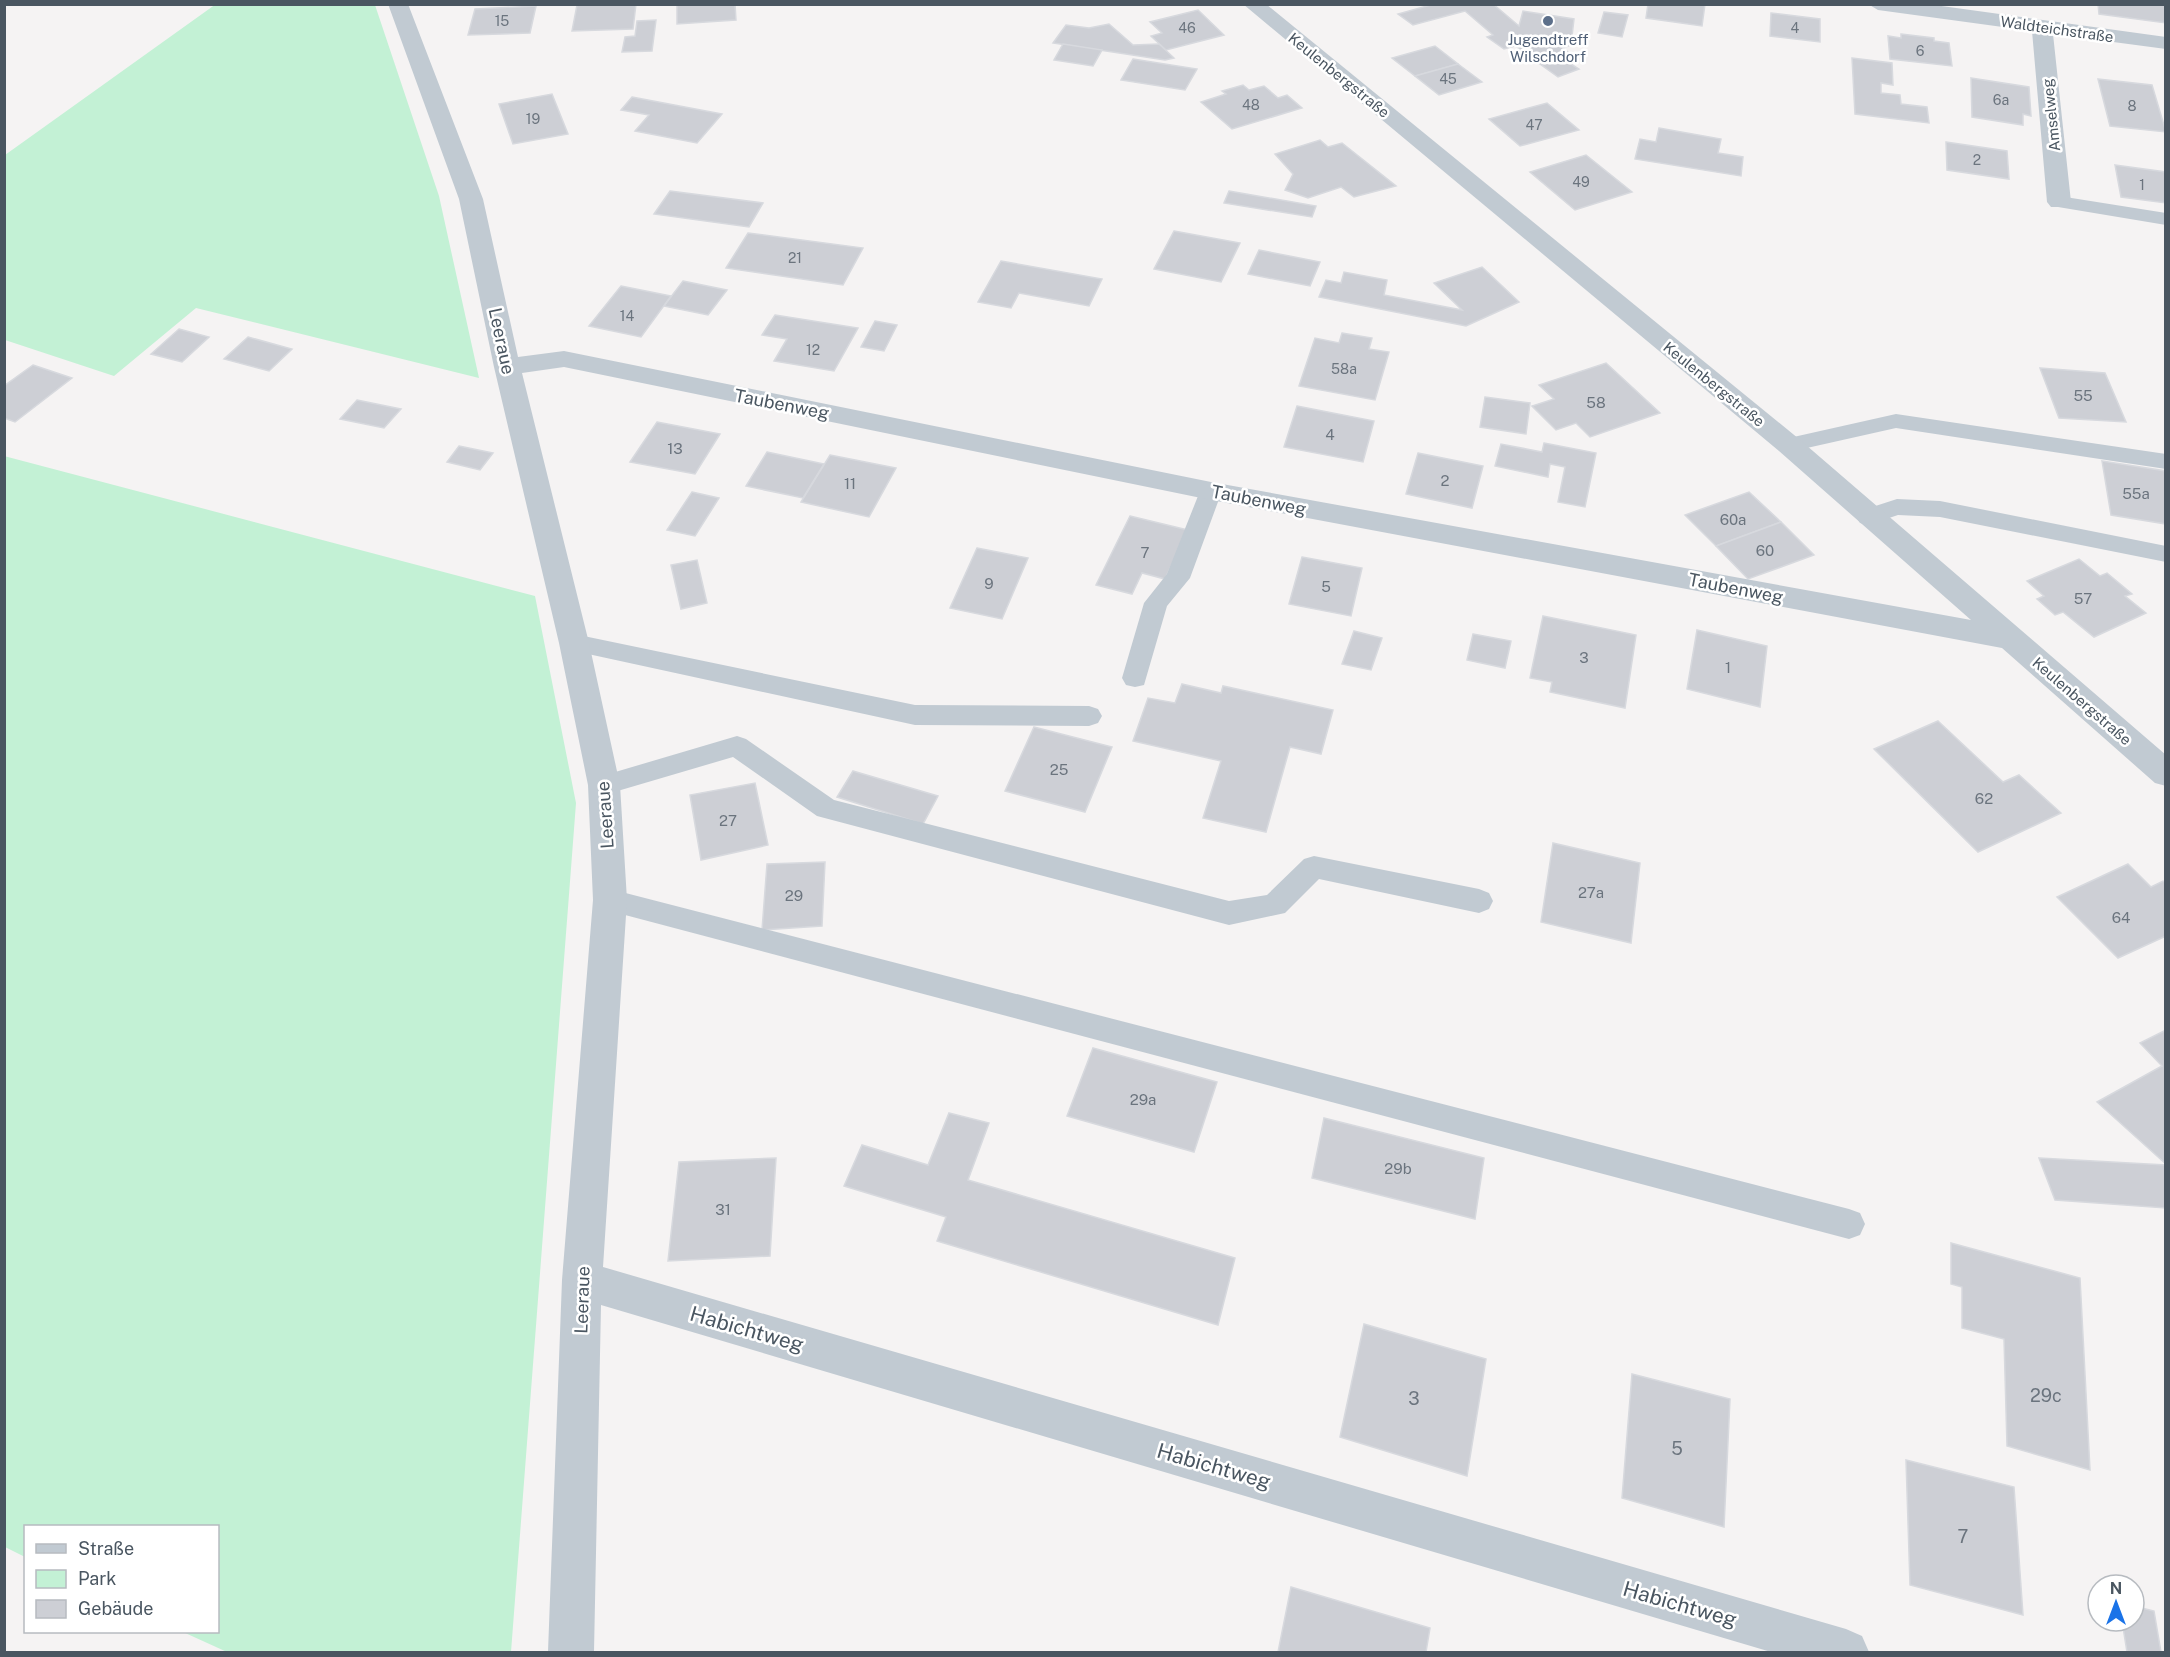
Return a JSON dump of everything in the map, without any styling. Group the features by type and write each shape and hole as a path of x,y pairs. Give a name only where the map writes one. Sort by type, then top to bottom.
{"street":[{"name":"Leeraue","path":"398,4 471,199 507,367 574,643 604,785 610,900 582,1280 571,1653"},
{"name":"Keulenbergstraße","path":"1253,4 1789,445 1868,517 2166,774"},
{"name":"Waldteichstraße","path":"1878,4 2166,43"},
{"name":"Amselweg","path":"2042,27 2059,202"},
{"name":"Taubenweg","path":"507,367 564,359 1210,491 2012,639"},
{"name":"Habichtweg","path":"582,1280 1846,1653"}],"lane":[{"path":"2059,202 2166,219"},
{"path":"1789,445 1896,421 2166,462"},
{"path":"1135,678 1156,603 1178,578 1210,491"},
{"path":"1868,517 1897,507 1940,509 2166,554"},
{"path":"574,643 915,715 1089,716"},
{"path":"604,785 737,746 825,809 1229,913 1275,905 1314,867 1479,901"},
{"path":"610,900 1849,1224"}],"green space":[{"path":"216,4 375,5 439,196 479,378 196,308 114,376 5,340 5,155"},
{"path":"4,456 535,596 576,803 511,1652 227,1652 185,1633 219,1633 219,1525 24,1525 24,1556 5,1547"}],"building":[{"path":"636,4 633,29 572,31 577,5"},
{"path":"677,4 735,4 736,20 677,24"},
{"path":"1434,4 1493,4 1519,26 1523,11 1574,19 1571,45 1563,48 1573,56 1563,59 1579,69 1558,77 1515,46 1504,49 1487,37 1493,35 1465,11 1413,25 1398,14"},
{"path":"1648,4 1705,4 1702,26 1646,18"},
{"path":"2098,4 2166,4 2166,23 2099,14"},
{"path":"536,6 530,33 468,35 475,9"},
{"path":"1198,10 1224,35 1166,50 1151,36 1162,33 1150,22"},
{"path":"1604,12 1628,15 1622,37 1598,33"},
{"path":"1771,13 1820,19 1820,42 1770,36"},
{"path":"656,20 652,51 622,52 625,37 635,36 637,21"},
{"path":"1109,24 1133,45 1159,44 1174,58 1165,60 1053,43 1066,25 1089,28"},
{"path":"1901,34 1934,38 1934,41 1949,43 1952,66 1890,59 1888,36 1901,38"},
{"path":"1063,44 1102,50 1093,66 1054,60"},
{"path":"1435,46 1458,64 1415,76 1392,58"},
{"path":"1852,58 1892,63 1893,85 1881,83 1881,93 1900,95 1901,104 1927,107 1929,123 1855,114"},
{"path":"1133,59 1197,69 1185,90 1121,80"},
{"path":"1458,64 1482,82 1439,95 1415,76"},
{"path":"1971,78 2029,87 2031,116 2023,114 2023,125 1972,117"},
{"path":"2098,79 2152,85 2166,132 2110,126"},
{"path":"1243,85 1249,90 1264,86 1278,98 1287,95 1302,108 1232,129 1201,102 1226,94 1222,91"},
{"path":"552,94 568,134 513,144 499,104"},
{"path":"632,97 722,114 697,143 635,131 649,115 621,110"},
{"path":"1547,103 1579,130 1520,146 1489,119"},
{"path":"1659,128 1721,139 1718,153 1743,157 1741,176 1635,159 1640,139 1656,142"},
{"path":"1320,140 1328,147 1342,143 1396,186 1354,197 1341,187 1308,198 1285,190 1293,174 1275,154"},
{"path":"1946,142 2007,151 2009,179 1947,170"},
{"path":"1586,155 1632,192 1575,210 1530,172"},
{"path":"2115,165 2166,172 2166,203 2121,197"},
{"path":"670,191 763,203 749,227 654,214"},
{"path":"1229,191 1316,206 1312,217 1224,203"},
{"path":"1174,231 1240,243 1221,282 1154,269"},
{"path":"748,233 863,248 843,285 726,268"},
{"path":"1259,250 1320,262 1310,286 1248,274"},
{"path":"1001,261 1102,279 1089,306 1019,293 1011,308 978,302"},
{"path":"1482,267 1519,302 1466,326 1319,297 1326,280 1341,283 1344,272 1387,280 1384,295 1462,310 1434,283"},
{"path":"683,281 727,290 708,315 664,306"},
{"path":"621,286 671,296 641,337 589,326"},
{"path":"775,315 858,328 834,371 774,361 787,339 762,335"},
{"path":"875,321 897,325 884,351 861,347"},
{"path":"179,329 209,337 182,362 151,354"},
{"path":"1342,333 1372,338 1369,349 1389,352 1375,400 1299,386 1315,338 1339,343"},
{"path":"248,337 292,349 269,371 224,359"},
{"path":"1606,363 1660,413 1590,437 1576,423 1556,430 1532,406 1554,399 1539,385"},
{"path":"33,365 72,378 15,422 4,418 4,386"},
{"path":"2040,368 2105,373 2126,422 2059,418"},
{"path":"1485,397 1530,403 1526,434 1480,427"},
{"path":"357,400 401,409 384,428 340,419"},
{"path":"1297,406 1374,421 1363,462 1284,447"},
{"path":"657,422 720,434 695,474 630,462"},
{"path":"1544,443 1596,453 1585,507 1558,502 1565,467 1550,464 1548,477 1495,466 1501,444 1542,452"},
{"path":"459,446 493,453 480,470 447,462"},
{"path":"767,452 824,464 803,498 746,486"},
{"path":"1418,453 1483,466 1472,508 1406,494"},
{"path":"830,455 896,468 869,517 801,502"},
{"path":"2102,461 2166,471 2166,524 2111,515"},
{"path":"692,492 719,498 695,536 667,530"},
{"path":"1749,492 1781,522 1716,546 1685,515"},
{"path":"1130,516 1188,530 1165,579 1142,573 1132,594 1096,585"},
{"path":"1781,522 1814,555 1748,579 1716,546"},
{"path":"977,548 1028,558 1002,619 950,608"},
{"path":"1302,557 1362,568 1351,616 1289,604"},
{"path":"2079,559 2100,576 2107,573 2132,594 2125,596 2146,613 2094,637 2063,612 2055,615 2037,599 2044,596 2027,581"},
{"path":"697,560 707,603 681,609 671,565"},
{"path":"1543,616 1636,635 1625,708 1550,692 1552,682 1530,678"},
{"path":"1697,630 1767,646 1760,707 1687,689"},
{"path":"1354,631 1382,638 1371,670 1342,664"},
{"path":"1473,634 1511,641 1505,668 1467,660"},
{"path":"1182,684 1221,693 1223,686 1333,710 1321,754 1290,747 1266,832 1203,818 1221,761 1133,741 1148,698 1175,703"},
{"path":"1938,721 2003,782 2019,775 2061,813 1978,852 1874,749"},
{"path":"1034,727 1112,747 1085,812 1005,791"},
{"path":"853,771 938,796 923,824 837,797"},
{"path":"755,783 768,845 701,860 690,795"},
{"path":"1553,843 1640,863 1631,943 1541,922"},
{"path":"825,862 822,926 762,930 767,864"},
{"path":"2128,864 2151,887 2163,881 2166,883 2166,936 2118,958 2057,897"},
{"path":"2166,1030 2166,1164 2097,1102 2162,1066 2140,1043"},
{"path":"1093,1048 1217,1082 1194,1152 1067,1116"},
{"path":"949,1113 989,1123 968,1180 1235,1258 1218,1325 937,1241 946,1217 844,1186 862,1145 928,1165"},
{"path":"1324,1118 1484,1158 1475,1219 1312,1178"},
{"path":"776,1158 770,1256 668,1261 679,1162"},
{"path":"2039,1158 2166,1165 2166,1208 2055,1200"},
{"path":"1951,1243 2080,1278 2090,1470 2007,1446 2004,1339 1962,1328 1962,1287 1951,1284"},
{"path":"1364,1324 1486,1359 1467,1476 1340,1437"},
{"path":"1632,1374 1730,1399 1724,1527 1622,1498"},
{"path":"1906,1460 2014,1487 2023,1615 1910,1585"},
{"path":"1291,1587 1430,1628 1426,1652 1278,1652"},
{"path":"2146,1609 2154,1611 2161,1652 2127,1652 2124,1633 2146,1633"}],"place":[{"name":"Jugendtreff Wilschdorf","path":"1548,21"}]}
